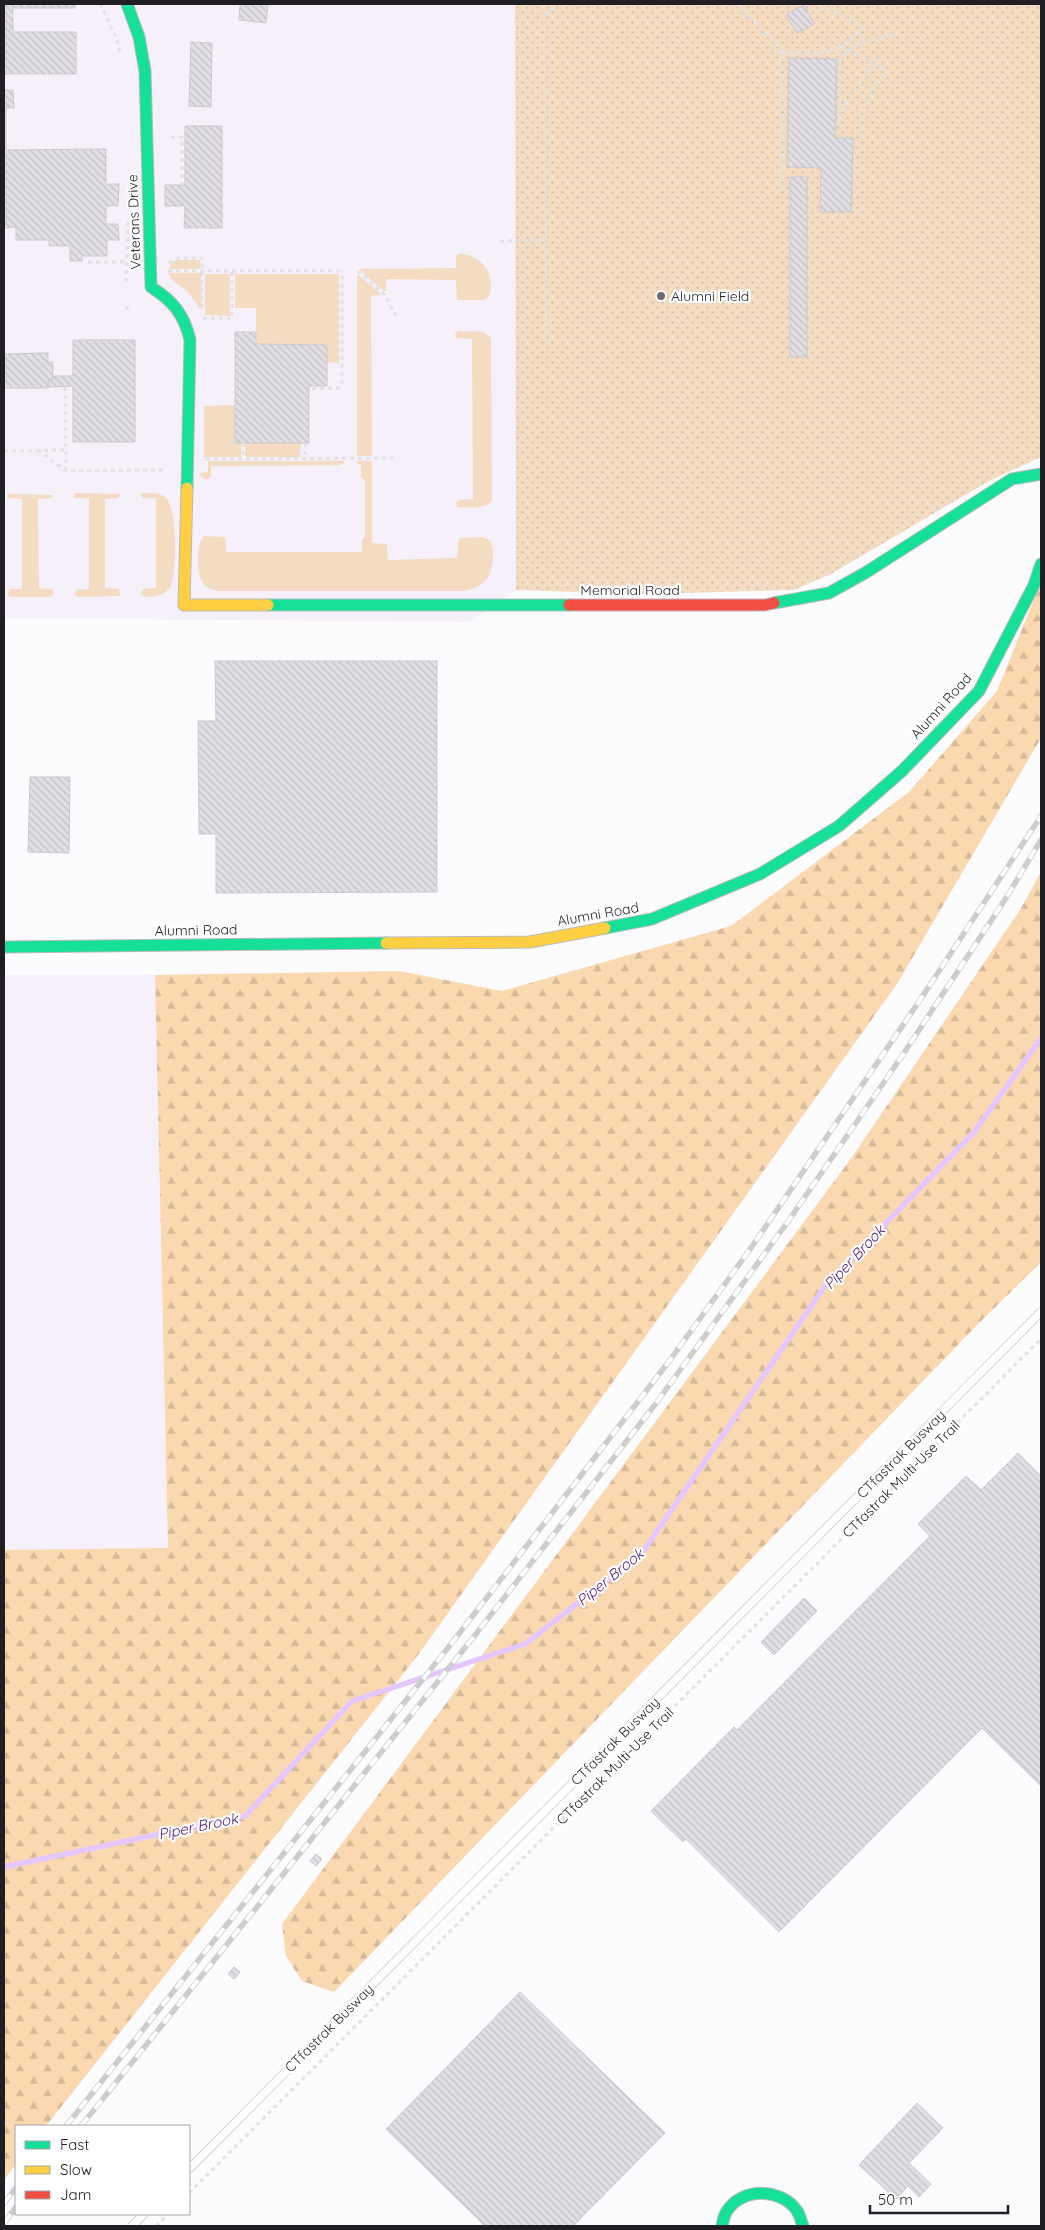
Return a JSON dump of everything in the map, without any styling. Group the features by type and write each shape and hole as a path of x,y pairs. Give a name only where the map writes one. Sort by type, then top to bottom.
{"street":[{"name":"Veterans Drive","path":"127,4 139,37 145,71 151,287 168,297 179,308 187,323 190,340 184,605"},
{"name":"Memorial Road","path":"184,605 765,605 802,600 829,593 865,573 1012,479 1041,474"},
{"name":"Alumni Road","path":"4,948 530,942 652,919 760,874 839,826 902,771 978,691 1034,585 1041,564"},
{"path":"722,2226 729,2210 739,2200 752,2194 764,2192 777,2195 788,2201 796,2210 803,2226"}],"lane":[{"name":"CTfastrak Busway","path":"190,2168 1041,1312"},
{"path":"132,2226 143,2215"}],"path":[{"path":"100,4 116,37 122,60"},
{"path":"544,4 546,343"},
{"path":"544,18 552,8 559,4"},
{"path":"737,4 781,48 782,189"},
{"path":"781,53 824,53 840,47 863,28 818,4"},
{"path":"839,126 839,58 846,51 860,43 901,32"},
{"path":"840,47 878,65 883,71 863,113 861,133 863,139"},
{"path":"839,119 845,105 870,68 878,65"},
{"path":"171,137 182,137 182,184"},
{"path":"500,241 546,240"},
{"path":"88,262 132,262"},
{"path":"160,271 343,271 342,384 338,388 312,389"},
{"path":"202,318 232,319 232,271"},
{"path":"358,271 384,294 397,317"},
{"path":"127,306 127,313"},
{"path":"65,386 66,471"},
{"path":"243,443 243,459"},
{"path":"305,443 305,459"},
{"path":"4,450 66,450"},
{"path":"38,450 66,471 164,470"},
{"path":"202,459 397,458"},
{"name":"CTfastrak Multi-Use Trail","path":"190,2192 1041,1339"},
{"path":"156,2226 167,2215"}],"shaded area":[{"path":"4,4 515,4 516,590 470,622 4,618"},
{"name":"Alumni Field","path":"515,4 1041,4 1041,457 989,481 831,574 794,590 643,594 516,590"},
{"path":"458,254 472,256 477,259 489,273 491,288 489,296 485,300 457,300 456,280 386,279 386,291 384,291 360,270 456,268"},
{"path":"176,260 200,260 200,269 169,269"},
{"path":"168,273 201,273 201,310 188,292 172,280"},
{"path":"205,274 230,274 230,316 205,315"},
{"path":"235,274 339,274 339,363 327,362 327,345 256,344 256,308 235,308"},
{"path":"357,274 382,295 371,296 372,454 370,456 357,456"},
{"path":"458,331 483,332 491,338 492,500 476,508 458,507 456,503 459,500 473,499 472,339 456,338 455,334"},
{"path":"235,405 235,442 241,443 241,457 204,457 204,406"},
{"path":"245,443 301,443 300,457 245,457"},
{"path":"208,461 344,461 344,463 341,465 211,466 211,477 206,480 199,474 208,471"},
{"path":"356,461 372,461 372,543 387,544 388,560 457,558 459,538 483,537 489,540 493,551 493,562 486,580 470,590 462,591 217,591 204,585 199,573 198,552 199,545 204,536 224,537 226,540 226,552 362,552 362,540 365,537 365,480 361,477 361,465 357,464"},
{"path":"76,493 120,494 118,498 105,499 105,588 119,589 120,596 78,597 75,595 76,590 89,589 89,498 75,498 74,495"},
{"path":"142,493 159,494 167,499 173,516 175,544 174,572 169,589 161,595 144,597 141,593 143,589 156,588 156,498 142,498"},
{"path":"7,495 53,495 51,498 38,499 39,588 52,589 54,593 51,597 11,597 8,595 10,589 22,589 22,499 8,498"},
{"path":"4,975 155,975 168,1548 4,1550"}],"green space":[{"path":"1041,582 1041,738 897,984 418,1655 47,2125 15,2125 15,2165 4,2180 4,1550 168,1548 155,975 399,971 502,991 731,926 909,792 997,691"},
{"path":"1041,872 1041,1262 979,1323 334,1992 302,1981 286,1956 282,1924 850,1160 1020,910"}],"building":[{"path":"4,4 75,4 75,8 13,8 13,32 76,32 76,74 4,74"},
{"path":"240,4 268,4 266,23 239,20"},
{"path":"804,5 814,24 797,33 787,17 788,13"},
{"path":"191,42 212,43 211,107 189,106"},
{"path":"789,58 837,59 835,138 853,138 851,212 820,212 821,168 787,167"},
{"path":"4,90 13,90 14,108 6,108 6,150 106,149 106,184 119,184 118,206 106,206 106,224 118,224 119,240 107,240 107,256 82,256 82,261 70,261 70,246 49,246 49,240 16,240 16,227 5,228"},
{"path":"185,126 222,126 222,228 184,228 185,206 165,206 165,185 185,185"},
{"path":"790,177 807,177 807,357 790,357"},
{"path":"235,332 256,332 256,344 327,345 327,386 309,386 309,443 235,443"},
{"path":"73,340 135,340 135,442 73,442 73,386 48,387 48,379 53,379 53,376 73,376"},
{"path":"48,353 48,362 53,362 53,379 48,379 48,388 4,388 4,354"},
{"path":"215,661 437,661 437,892 216,893 216,834 199,834 198,721 216,721"},
{"path":"30,777 70,777 69,853 28,852"},
{"path":"1018,1453 1041,1476 1041,1786 982,1728 779,1932 686,1839 683,1842 651,1811 734,1727 737,1730 930,1536 918,1524 966,1476 981,1490"},
{"path":"804,1598 817,1611 774,1655 761,1642"},
{"path":"316,1854 322,1859 316,1866 310,1861"},
{"path":"234,1967 240,1972 234,1979 228,1974"},
{"path":"520,1992 665,2133 573,2226 485,2226 386,2129"},
{"path":"917,2103 943,2128 909,2163 931,2184 919,2197 908,2186 896,2199 859,2165"}],"waterway":[{"name":"Piper Brook","path":"4,1867 245,1816 352,1701 525,1644 642,1553 825,1286 975,1131 1041,1038"}],"railway":[{"path":"67,2125 451,1644 670,1360 753,1245 920,1000 1041,816"},
{"path":"82,2125 468,1644 654,1406 789,1220 902,1056 1006,898 1041,840"},
{"path":"4,2203 15,2189"},
{"path":"4,2223 15,2208"}],"traffic: fast":[{"path":"127,4 139,37 145,71 151,287 166,298 181,315 190,340 187,488"},
{"path":"774,603 829,593 865,573 1012,479 1041,474"},
{"path":"605,928 652,919 760,874 839,826 902,771 979,691 1034,585 1041,564"},
{"path":"268,605 569,605"},
{"path":"4,947 386,943"},
{"path":"722,2226 726,2213 734,2203 752,2194 762,2193 782,2198 790,2203 798,2213 803,2226"}],"traffic: slow":[{"path":"187,488 184,605 268,605"},
{"path":"386,943 530,942 605,928"}],"traffic: jam":[{"path":"569,605 765,605 774,603"}],"place":[{"name":"Alumni Field","path":"661,296"}]}
